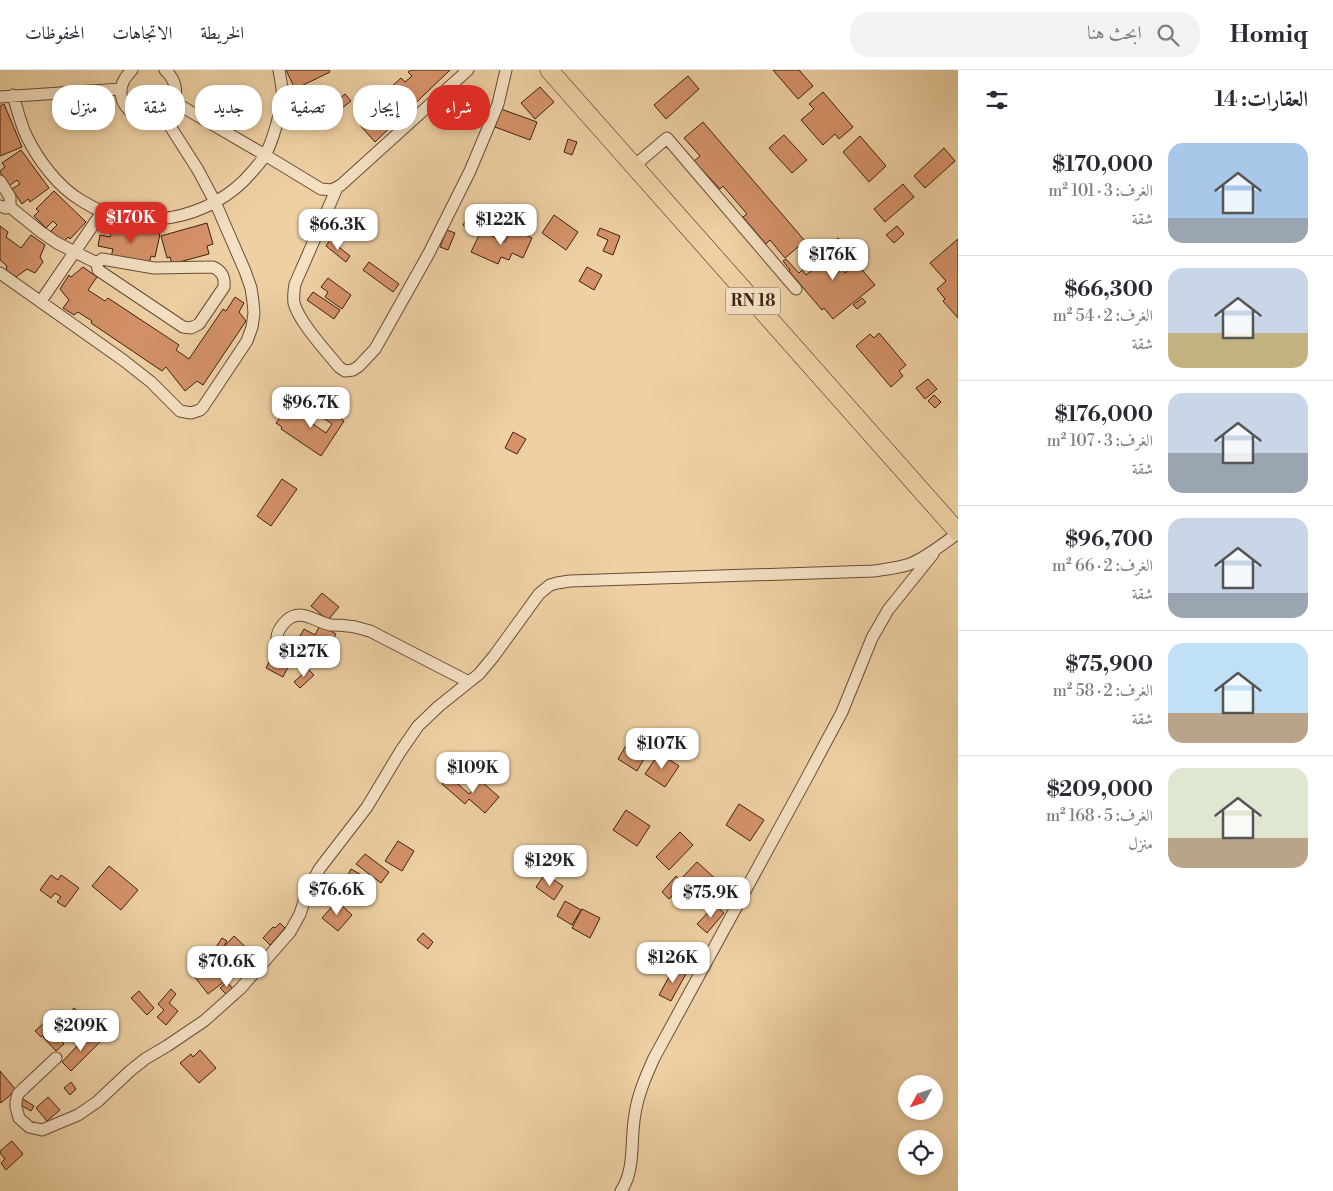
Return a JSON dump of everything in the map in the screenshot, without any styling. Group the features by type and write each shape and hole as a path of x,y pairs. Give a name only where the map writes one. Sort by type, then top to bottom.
{"main road":[{"name":"RN 18","path":"549,70 958,533"}],"street":[{"path":"125,106 121,89 127,75 132,70"},
{"path":"13,95 26,136 50,171 64,187 82,201 102,212 124,218 163,219 186,214 215,202 232,192 247,178 265,155 275,132 280,112 282,96 279,70"},
{"path":"468,70 337,188 295,284 293,296 296,308 307,326 339,367 345,371 353,370 359,366 375,349 429,253 470,171 498,104 506,70"},
{"path":"169,72 175,85"},
{"path":"0,96 121,89"},
{"path":"185,108 321,189 337,188"},
{"path":"0,273 123,360 151,382 180,411 192,413 200,410 247,341 254,313 251,288 215,202 198,170 173,130"},
{"path":"634,166 667,138 796,289"},
{"path":"0,181 10,197 11,202 5,206 57,243 97,263"},
{"path":"41,302 102,212"},
{"path":"102,259 154,268 212,267 223,275 225,281 224,288 199,324 187,328 179,325 98,270 97,263 102,259"},
{"path":"56,1058 18,1094 16,1107 19,1118 33,1129 42,1130 78,1115 97,1102 137,1065 168,1046 204,1020 240,989 290,932 300,914 308,889 320,868 367,808 400,752 418,726 439,706 479,674 539,594 550,586 570,580 874,571 897,568 912,563 958,533"},
{"path":"622,1191 626,1185 629,1173 634,1116 645,1078 654,1058 800,792 837,720 872,638 888,610 940,546"},
{"path":"296,656 281,646 277,634 282,625 293,616 300,615 331,624 359,627 370,631 469,682"}],"building":[{"path":"286,70 329,70 330,72 303,85 293,85"},
{"path":"411,70 450,70 434,85 427,85 427,92 417,102 417,85 393,85 401,78 405,82 412,76 408,72"},
{"path":"773,70 799,70 813,86 798,99"},
{"path":"688,76 699,89 666,119 654,105"},
{"path":"540,87 554,102 535,119 521,103"},
{"path":"823,92 853,127 839,139 835,134 823,145 801,120 814,109 809,104"},
{"path":"345,94 351,101 343,107 343,96"},
{"path":"4,104 22,147 0,156 0,106"},
{"path":"501,109 537,122 530,140 495,127"},
{"path":"703,122 805,241 785,258 770,240 766,244 743,217 747,214 723,186 720,189 694,161 700,156 684,138"},
{"path":"364,130 388,130 375,142"},
{"path":"784,135 807,160 792,173 769,148"},
{"path":"860,136 886,166 869,182 843,152"},
{"path":"568,139 577,142 572,155 564,152"},
{"path":"944,148 955,161 925,188 914,176"},
{"path":"21,150 49,188 30,202 28,199 22,204 12,189 20,184 17,180 9,186 0,172 5,167 2,163"},
{"path":"903,184 914,197 885,222 874,209"},
{"path":"54,191 86,222 70,239 68,237 63,243 51,231 57,225 53,221 46,228 34,216 39,211 36,209"},
{"path":"472,211 479,216 470,230 463,225"},
{"path":"554,215 578,232 566,250 542,233"},
{"path":"114,223 160,234 155,257 151,256 149,264 111,257 113,249 98,246 100,235 110,237"},
{"path":"207,223 213,244 207,246 209,254 172,264 170,257 167,258 161,236"},
{"path":"0,226 8,232 6,237 21,248 31,235 45,245 40,257 43,262 35,273 27,269 16,277 6,270 7,266 0,260"},
{"path":"897,226 904,234 894,243 886,235"},
{"path":"511,228 532,238 523,258 512,253 509,260 501,257 498,264 471,252 481,231 505,242"},
{"path":"600,228 620,236 613,255 603,251 608,240 597,235"},
{"path":"447,230 455,233 448,250 440,247"},
{"path":"838,238 850,251 826,271 832,278 842,269 845,273 857,264 875,285 833,319 824,308 822,310 789,271 783,261 786,259 799,273 802,270 806,275 814,269 809,263"},
{"path":"958,239 958,318 943,301 945,299 937,289 946,281 930,263"},
{"path":"330,240 350,256 346,262 326,246"},
{"path":"369,262 399,284 393,292 363,270"},
{"path":"83,267 97,277 88,290 105,301 108,298 179,345 176,350 189,359 223,309 226,311 235,297 244,303 239,312 246,321 203,385 197,381 185,391 166,367 162,371 91,323 92,321 78,312 74,315 63,308 69,300 60,289 69,275 71,277"},
{"path":"587,267 602,275 594,290 579,281"},
{"path":"328,278 351,295 342,309 325,297 328,292 321,287"},
{"path":"313,292 340,310 334,319 307,300"},
{"path":"862,298 866,302 857,309 853,305"},
{"path":"879,333 906,365 899,371 903,376 891,387 856,346 870,334 874,338"},
{"path":"928,379 937,389 925,399 916,388"},
{"path":"934,395 941,402 935,408 928,401"},
{"path":"318,403 344,421 321,456 281,429 282,427 276,423 288,407 326,433 332,424 313,411"},
{"path":"513,432 526,439 517,454 505,448"},
{"path":"282,479 297,489 271,526 257,516"},
{"path":"322,593 339,607 328,620 311,606"},
{"path":"320,625 336,634 321,662 303,652 309,641 300,636 304,629 315,635"},
{"path":"274,652 291,661 283,677 266,668"},
{"path":"308,669 314,675 300,688 294,682"},
{"path":"630,739 649,750 637,771 618,759"},
{"path":"659,753 679,766 665,787 645,774"},
{"path":"449,776 469,794 481,781 499,797 485,813 469,799 465,804 442,784"},
{"path":"739,804 764,820 750,841 726,825"},
{"path":"626,810 650,826 637,846 613,830"},
{"path":"680,832 693,845 669,870 656,857"},
{"path":"398,841 414,851 402,871 385,861"},
{"path":"562,847 581,860 573,871 554,858"},
{"path":"365,854 389,872 381,883 356,864"},
{"path":"697,862 719,882 700,903 681,886 669,899 662,892 676,876 680,880"},
{"path":"109,866 138,890 121,910 92,886"},
{"path":"351,869 372,881 363,896 343,884"},
{"path":"545,874 563,886 554,900 536,887"},
{"path":"51,875 58,880 61,875 79,888 65,907 57,902 61,897 55,893 51,898 40,890"},
{"path":"337,901 352,915 338,931 322,918"},
{"path":"565,901 581,910 572,925 557,916"},
{"path":"715,905 724,913 707,933 697,924"},
{"path":"582,909 600,918 590,938 572,928"},
{"path":"280,923 285,928 270,945 263,938 273,927 275,928"},
{"path":"423,933 433,942 428,949 417,940"},
{"path":"234,936 250,951 236,966 220,951"},
{"path":"222,938 227,941 219,954 214,950"},
{"path":"253,949 262,958 253,968 243,959"},
{"path":"210,963 225,981 208,994 194,976"},
{"path":"675,966 687,972 671,1001 659,995"},
{"path":"227,982 233,989 227,995 220,988"},
{"path":"171,989 176,994 169,1003 178,1011 166,1025 157,1017 164,1010 158,1004"},
{"path":"139,991 154,1008 147,1015 131,998"},
{"path":"74,1008 93,1024 79,1039 61,1023"},
{"path":"55,1013 60,1019 41,1037 35,1031"},
{"path":"56,1025 61,1030 56,1035 64,1044 56,1051 43,1037"},
{"path":"90,1029 102,1040 71,1071 62,1062 80,1043 83,1046 94,1035"},
{"path":"200,1050 216,1068 199,1083 180,1063 191,1054 193,1057"},
{"path":"0,1071 16,1090 1,1103 0,1102"},
{"path":"71,1082 76,1089 70,1095 64,1088"},
{"path":"48,1097 60,1110 47,1121 36,1108"},
{"path":"23,1099 34,1106 31,1111 19,1104"},
{"path":"12,1141 23,1154 6,1170 1,1163 5,1159 0,1151"}]}
